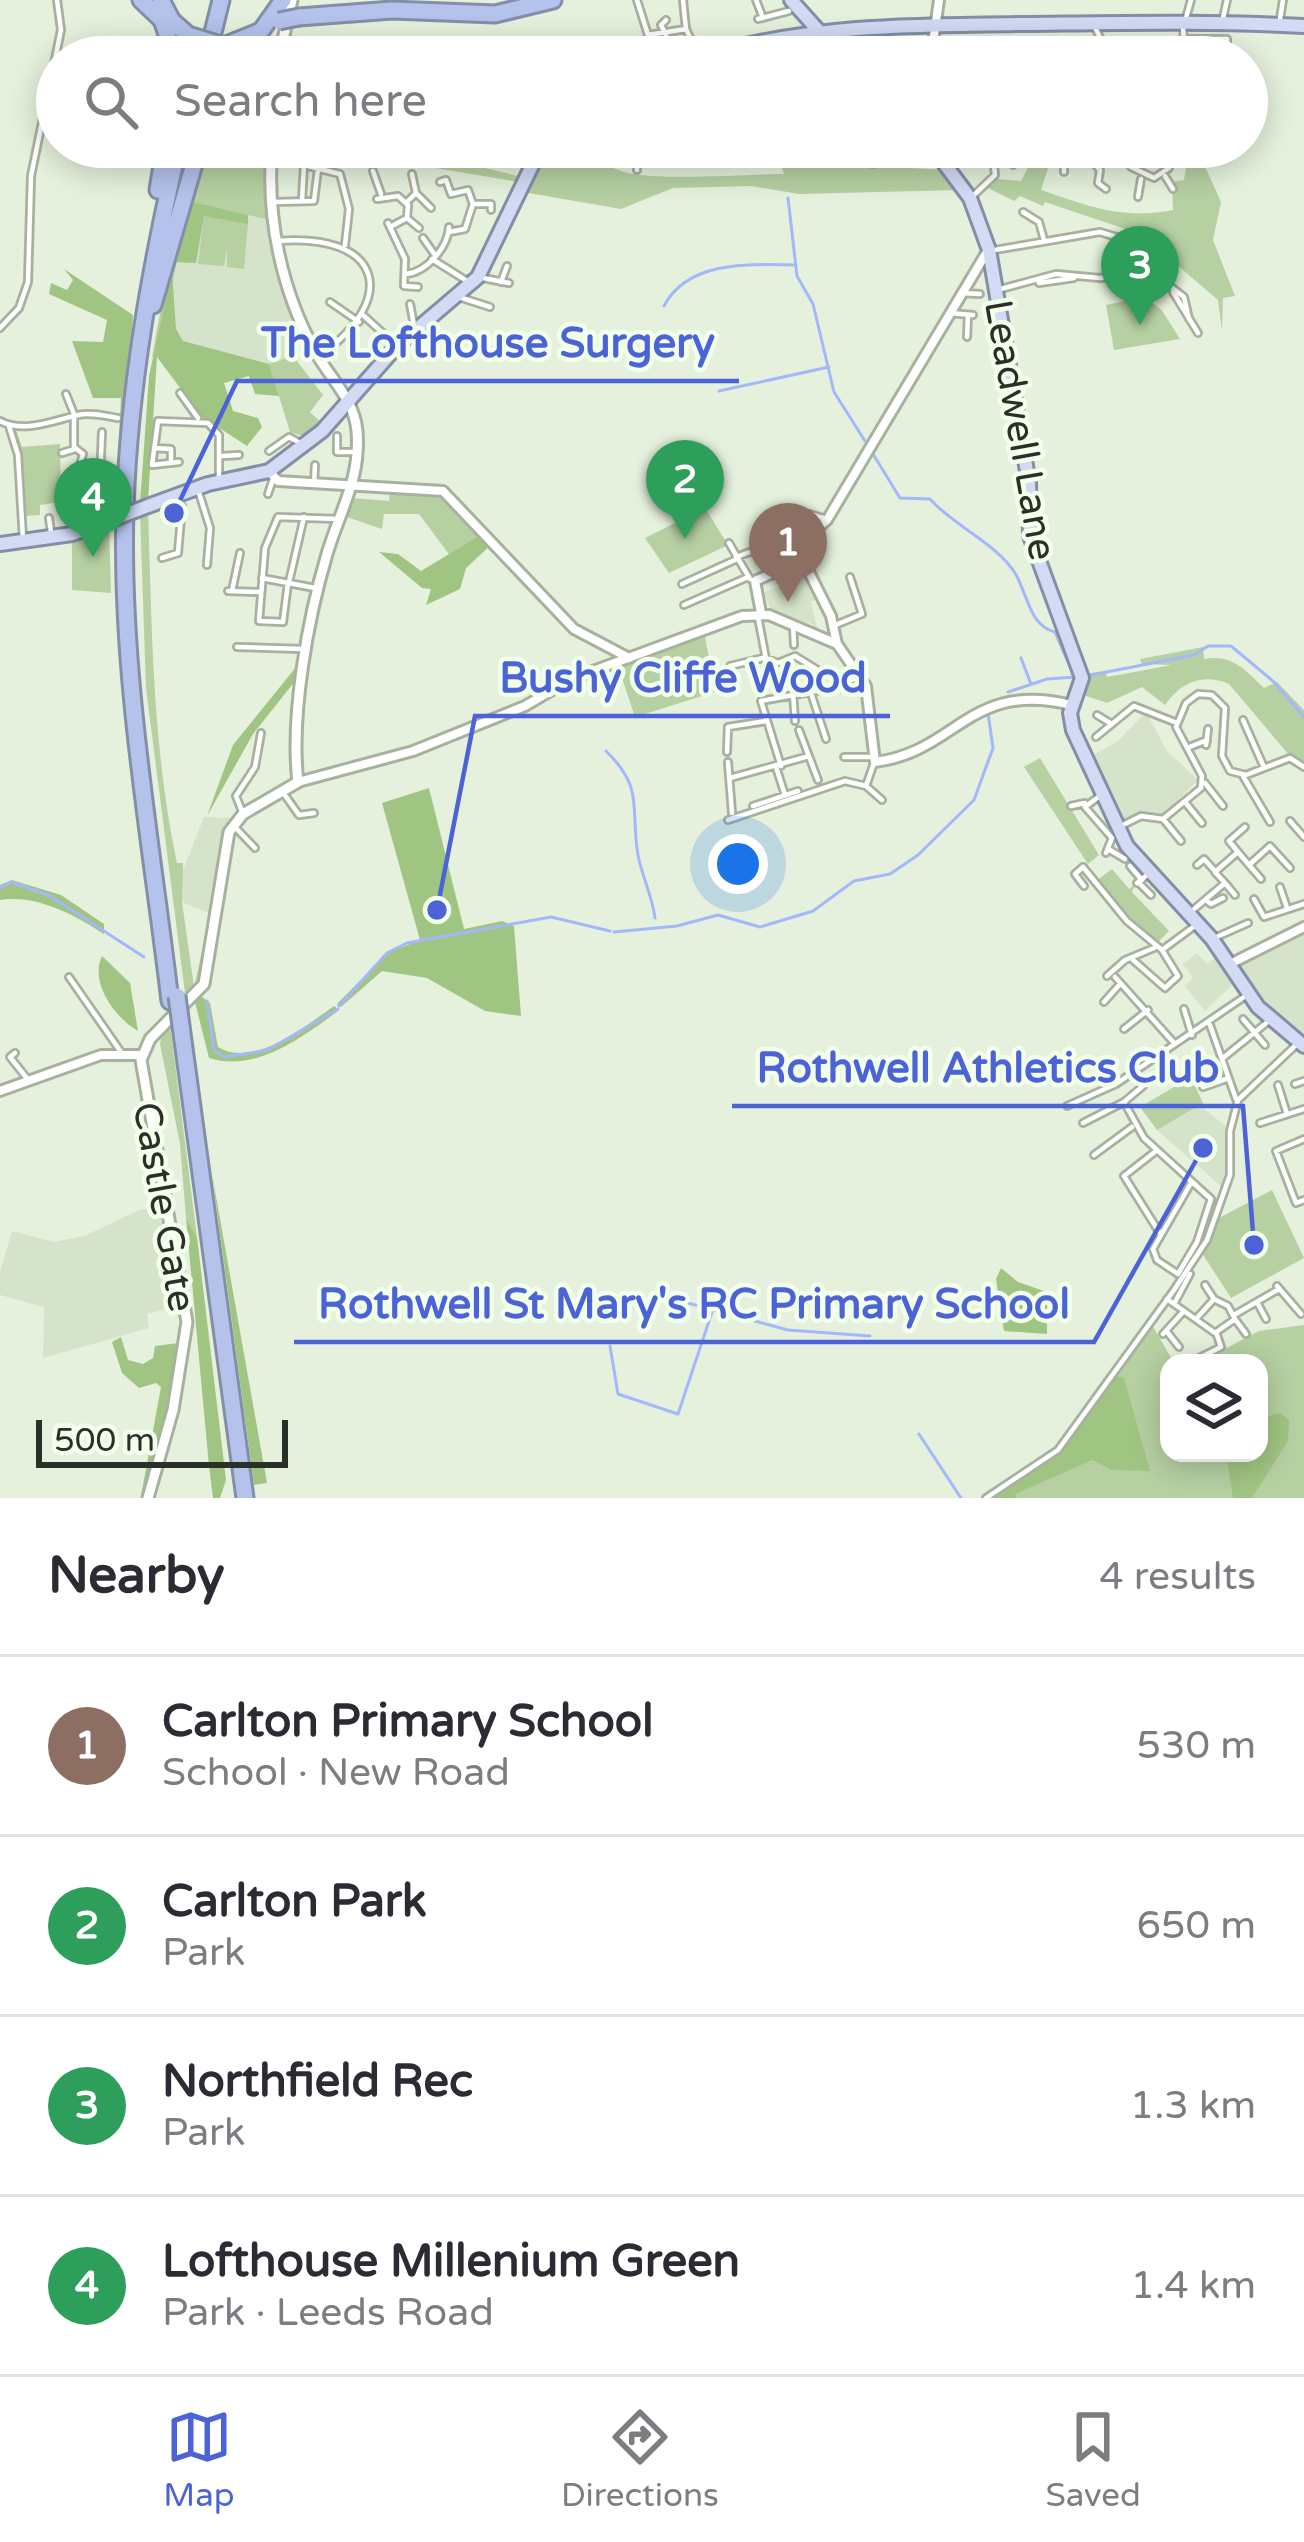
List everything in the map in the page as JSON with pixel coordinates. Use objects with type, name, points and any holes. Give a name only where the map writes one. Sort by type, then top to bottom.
[{"type":"highway","points":[[146,0],[192,36]]},
{"type":"highway","points":[[146,0],[168,36]]},
{"type":"highway","points":[[161,0],[174,36]]},
{"type":"highway","points":[[255,36],[284,16],[392,10],[495,14],[553,0]]},
{"type":"highway","points":[[208,36],[217,1]]},
{"type":"highway","points":[[255,36],[284,16]]},
{"type":"highway","points":[[162,168],[133,399],[126,564],[174,998],[241,1498]]},
{"type":"highway","points":[[150,271],[176,168]]},
{"type":"highway","points":[[174,998],[136,603],[134,508],[153,305],[177,168]]},
{"type":"highway","points":[[153,305],[193,168]]},
{"type":"main road","points":[[790,5],[826,35]]},
{"type":"main road","points":[[796,34],[805,17]]},
{"type":"main road","points":[[788,36],[938,25],[1184,21],[1304,26]]},
{"type":"main road","points":[[142,1055],[150,1039],[204,984],[214,900],[233,825],[243,814],[298,782],[296,740],[317,589],[335,546],[339,519],[356,484],[350,400],[318,357],[292,298],[270,203],[271,168]]},
{"type":"main road","points":[[0,544],[51,537],[114,519],[179,500],[219,481],[271,475],[304,448],[397,346],[475,281],[531,168]]},
{"type":"main road","name":"Leadwell Lane","points":[[948,168],[970,198],[989,250],[1028,476],[1032,546],[1081,677],[1065,704],[1101,795]]},
{"type":"main road","points":[[1101,795],[1142,879],[1194,918],[1270,1020],[1301,1045]]},
{"type":"main road","name":"Castle Gate","points":[[142,1055],[141,1078],[160,1204],[187,1322],[173,1411],[148,1498]]},
{"type":"street","points":[[57,0],[60,36]]},
{"type":"street","points":[[637,0],[643,31],[666,36],[686,29]]},
{"type":"street","points":[[756,0],[760,18],[790,5]]},
{"type":"street","points":[[936,36],[939,0]]},
{"type":"street","points":[[1183,36],[1191,0]]},
{"type":"street","points":[[1222,22],[1227,0]]},
{"type":"street","points":[[1279,25],[1283,0]]},
{"type":"street","points":[[689,4],[689,36]]},
{"type":"street","points":[[666,20],[662,25],[666,36]]},
{"type":"street","points":[[1094,23],[1100,36]]},
{"type":"street","points":[[0,328],[19,308],[28,282],[36,152]]},
{"type":"street","points":[[302,200],[304,168]]},
{"type":"street","points":[[314,168],[340,174],[346,191],[345,247]]},
{"type":"street","points":[[970,198],[993,179],[993,168]]},
{"type":"street","points":[[1097,168],[1106,189]]},
{"type":"street","points":[[1132,168],[1142,176],[1165,176]]},
{"type":"street","points":[[1166,168],[1173,189]]},
{"type":"street","points":[[270,203],[314,201],[318,169]]},
{"type":"street","points":[[383,172],[373,173],[379,198],[406,202]]},
{"type":"street","points":[[412,174],[416,193],[431,208]]},
{"type":"street","points":[[1138,197],[1142,176]]},
{"type":"street","points":[[406,274],[417,272],[433,257],[449,230],[466,229],[473,204],[468,190],[451,194],[446,181],[440,182]]},
{"type":"street","points":[[406,202],[416,193]]},
{"type":"street","points":[[406,202],[407,218],[419,228]]},
{"type":"street","points":[[473,204],[491,204],[491,210]]},
{"type":"street","points":[[1023,212],[1039,221],[1044,240]]},
{"type":"street","points":[[407,218],[389,225],[406,274],[404,286],[418,287]]},
{"type":"street","points":[[866,785],[873,759],[868,699],[861,676],[837,644],[802,560],[800,543],[827,520],[947,312],[989,250],[1100,232],[1130,241]]},
{"type":"street","points":[[423,238],[433,257],[475,281],[505,282],[507,266]]},
{"type":"street","points":[[277,242],[322,240],[345,247],[361,262],[367,277],[362,319],[318,357]]},
{"type":"street","points":[[997,290],[1056,274],[1074,278],[1149,272],[1186,301],[1198,333]]},
{"type":"street","points":[[960,291],[980,294]]},
{"type":"street","points":[[459,297],[490,307]]},
{"type":"street","points":[[330,302],[397,346]]},
{"type":"street","points":[[410,304],[410,318],[418,329]]},
{"type":"street","points":[[947,312],[970,315],[967,337]]},
{"type":"street","points":[[180,393],[200,421]]},
{"type":"street","points":[[66,394],[74,416],[75,449],[82,459]]},
{"type":"street","points":[[0,421],[9,426],[44,425],[74,416],[118,418]]},
{"type":"street","points":[[179,462],[152,465],[161,420],[200,421],[216,428],[222,456],[219,481]]},
{"type":"street","points":[[9,426],[18,455],[23,542]]},
{"type":"street","points":[[100,503],[102,432]]},
{"type":"street","points":[[337,436],[337,452],[357,452]]},
{"type":"street","points":[[268,451],[291,437],[304,448]]},
{"type":"street","points":[[154,448],[171,449],[171,463]]},
{"type":"street","points":[[62,453],[75,449]]},
{"type":"street","points":[[222,456],[239,455]]},
{"type":"street","points":[[82,459],[101,460]]},
{"type":"street","points":[[72,493],[82,459]]},
{"type":"street","points":[[314,484],[316,465]]},
{"type":"street","points":[[268,494],[271,475],[314,484],[443,491],[574,629],[629,658]]},
{"type":"street","points":[[162,557],[178,554],[179,500],[200,495],[210,528],[206,561]]},
{"type":"street","points":[[796,529],[806,525],[810,514],[827,520]]},
{"type":"street","points":[[304,517],[283,622],[258,619],[265,548],[278,518],[304,517],[339,519]]},
{"type":"street","points":[[50,518],[51,537]]},
{"type":"street","points":[[729,543],[751,580],[766,658]]},
{"type":"street","points":[[686,580],[758,549],[760,554]]},
{"type":"street","points":[[241,554],[230,591],[261,592]]},
{"type":"street","points":[[685,602],[802,560]]},
{"type":"street","points":[[833,626],[862,614],[849,577]]},
{"type":"street","points":[[262,578],[317,589]]},
{"type":"street","points":[[298,782],[413,751],[629,658],[759,613],[837,644]]},
{"type":"street","points":[[793,624],[795,651],[814,665]]},
{"type":"street","points":[[237,647],[308,652]]},
{"type":"street","points":[[730,666],[766,658],[778,663],[795,651]]},
{"type":"street","points":[[785,796],[761,701],[861,676]]},
{"type":"street","points":[[810,690],[826,739]]},
{"type":"street","points":[[793,693],[795,721]]},
{"type":"street","points":[[1177,723],[1193,696],[1208,694],[1221,701],[1227,717],[1222,760],[1243,775],[1268,821]]},
{"type":"street","points":[[848,767],[846,758],[873,759],[908,751],[1007,699],[1065,704]]},
{"type":"street","points":[[1096,737],[1139,706],[1177,723],[1203,782],[1222,806]]},
{"type":"street","points":[[1097,715],[1110,723]]},
{"type":"street","points":[[1243,720],[1263,765]]},
{"type":"street","points":[[727,752],[728,727],[766,721]]},
{"type":"street","points":[[1186,748],[1206,742],[1208,728]]},
{"type":"street","points":[[799,730],[818,780]]},
{"type":"street","points":[[243,814],[236,796],[256,767],[260,737]]},
{"type":"street","points":[[730,778],[809,756]]},
{"type":"street","points":[[1243,775],[1290,758],[1304,767]]},
{"type":"street","points":[[728,762],[730,816],[841,782],[866,785],[882,800]]},
{"type":"street","points":[[1163,819],[1203,782]]},
{"type":"street","points":[[281,791],[299,815],[314,812]]},
{"type":"street","points":[[753,806],[798,791]]},
{"type":"street","points":[[1071,806],[1101,795]]},
{"type":"street","points":[[1185,802],[1202,823]]},
{"type":"street","points":[[1085,803],[1110,835],[1108,851],[1125,859]]},
{"type":"street","points":[[1116,829],[1141,816],[1163,819],[1181,841]]},
{"type":"street","points":[[1290,821],[1304,837]]},
{"type":"street","points":[[233,825],[255,848]]},
{"type":"street","points":[[1245,827],[1229,841],[1261,878]]},
{"type":"street","points":[[1249,865],[1270,846],[1289,868]]},
{"type":"street","points":[[1215,872],[1238,852]]},
{"type":"street","points":[[1197,865],[1204,859],[1235,895]]},
{"type":"street","points":[[1130,866],[1151,895]]},
{"type":"street","points":[[1084,886],[1075,874],[1083,868],[1154,948],[1162,950],[1177,980],[1163,988],[1136,960]]},
{"type":"street","points":[[1162,950],[1225,884]]},
{"type":"street","points":[[1280,886],[1287,908]]},
{"type":"street","points":[[1206,900],[1211,904],[1224,897]]},
{"type":"street","points":[[1255,899],[1264,917],[1304,904]]},
{"type":"street","points":[[1213,939],[1248,923]]},
{"type":"street","points":[[1232,963],[1304,927]]},
{"type":"street","points":[[1167,935],[1173,942]]},
{"type":"street","points":[[1154,948],[1120,963],[1111,976],[1148,1010],[1175,1045]]},
{"type":"street","points":[[69,977],[121,1052]]},
{"type":"street","points":[[1105,1002],[1120,984]]},
{"type":"street","points":[[1067,1106],[1210,1025],[1246,987]]},
{"type":"street","points":[[1184,1008],[1192,1035]]},
{"type":"street","points":[[1124,1029],[1148,1010]]},
{"type":"street","points":[[1243,1019],[1264,1045]]},
{"type":"street","points":[[1222,1059],[1270,1020]]},
{"type":"street","points":[[1210,1025],[1238,1100]]},
{"type":"street","points":[[1184,1275],[1207,1240],[1230,1175],[1230,1131],[1238,1100],[1301,1045]]},
{"type":"street","points":[[0,1091],[121,1052],[142,1055]]},
{"type":"street","points":[[15,1053],[10,1057],[29,1081]]},
{"type":"street","points":[[1161,1054],[1178,1081]]},
{"type":"street","points":[[1083,1123],[1124,1102],[1143,1085],[1136,1071]]},
{"type":"street","points":[[1204,1087],[1228,1078]]},
{"type":"street","points":[[1295,1084],[1304,1081]]},
{"type":"street","points":[[1278,1085],[1287,1114]]},
{"type":"street","points":[[986,1498],[1058,1450],[1171,1301],[1201,1234],[1211,1197],[1134,1126],[1124,1102]]},
{"type":"street","points":[[1263,1124],[1304,1109]]},
{"type":"street","points":[[1094,1155],[1134,1126]]},
{"type":"street","points":[[1304,1139],[1276,1152],[1290,1196],[1296,1204],[1304,1200]]},
{"type":"street","points":[[1156,1150],[1124,1176],[1161,1235]]},
{"type":"street","points":[[1184,1275],[1154,1255],[1193,1181]]},
{"type":"street","points":[[1205,1285],[1246,1334]]},
{"type":"street","points":[[1216,1332],[1278,1287],[1300,1310]]},
{"type":"street","points":[[1196,1319],[1214,1299]]},
{"type":"street","points":[[1171,1301],[1216,1332],[1223,1344],[1205,1354]]},
{"type":"street","points":[[1257,1302],[1266,1319]]},
{"type":"street","points":[[1179,1347],[1165,1333],[1184,1311]]},
{"type":"shaded area","points":[[201,168],[232,168],[267,198],[266,219],[303,339],[290,342],[293,356],[269,364],[157,355],[177,246]]},
{"type":"shaded area","points":[[807,575],[818,599],[811,602],[818,632],[812,624],[772,612],[763,593]]},
{"type":"shaded area","points":[[1146,712],[1167,751],[1198,780],[1163,816],[1140,814],[1121,823],[1088,758],[1118,741]]},
{"type":"shaded area","points":[[204,817],[234,818],[221,847],[209,913],[182,902],[180,878]]},
{"type":"shaded area","points":[[1304,930],[1304,1043],[1273,1018],[1238,966]]},
{"type":"shaded area","points":[[1197,953],[1207,964],[1221,953],[1238,979],[1205,1011],[1185,986],[1193,978],[1183,964]]},
{"type":"shaded area","points":[[1199,1105],[1227,1127],[1229,1165],[1222,1187],[1157,1130]]},
{"type":"shaded area","points":[[142,1209],[161,1212],[169,1308],[147,1314],[149,1328],[43,1358],[44,1307],[0,1295],[0,1272],[12,1231],[54,1242],[84,1236]]},
{"type":"green space","points":[[201,168],[269,168],[266,219],[190,201],[157,355],[152,357],[171,253]]},
{"type":"green space","points":[[435,168],[484,168],[522,177],[519,182]]},
{"type":"green space","points":[[535,168],[613,168],[676,177],[784,174],[782,168],[910,168],[947,170],[960,190],[799,194],[751,186],[673,188],[621,209],[523,192]]},
{"type":"green space","points":[[1028,168],[1048,168],[1041,190],[1090,206],[1155,213],[1173,210],[1172,182],[1184,180],[1186,168],[1206,168],[1221,202],[1213,240],[1235,296],[1223,298],[1222,330],[1218,300],[1149,241],[1134,245],[1134,232],[1045,202],[1043,206],[1020,196],[1014,201],[988,188],[997,179],[1021,181]]},
{"type":"green space","points":[[190,201],[248,215],[248,224],[204,216],[196,263],[174,262]]},
{"type":"green space","points":[[204,215],[248,224],[244,269],[227,267],[227,248],[224,266],[198,264]]},
{"type":"green space","points":[[64,269],[133,315],[120,513],[115,515],[121,398],[93,398],[72,341],[103,342],[107,320],[49,294],[51,283],[67,290],[73,280]]},
{"type":"green space","points":[[172,271],[176,329],[183,341],[269,364],[279,396],[255,394],[249,376],[224,383],[233,411],[258,418],[262,427],[247,446],[201,416],[157,357],[148,501],[140,504],[149,376]]},
{"type":"green space","points":[[1143,297],[1161,309],[1180,339],[1114,350],[1106,305]]},
{"type":"green space","points":[[293,356],[323,395],[310,412],[324,425],[306,437],[290,432],[269,364]]},
{"type":"green space","points":[[15,427],[22,447],[60,444],[61,502],[40,505],[40,515],[25,516]]},
{"type":"green space","points":[[390,488],[435,490],[479,536],[451,557],[419,514],[384,514],[382,529],[344,516],[352,498],[389,501]]},
{"type":"green space","points":[[705,508],[728,545],[669,573],[645,538]]},
{"type":"green space","points":[[148,509],[158,731],[177,863],[183,863],[182,902],[194,987],[210,917],[204,976],[186,1001],[146,688],[140,513]]},
{"type":"green space","points":[[109,525],[111,593],[72,590],[72,539]]},
{"type":"green space","points":[[479,536],[491,545],[466,568],[460,589],[426,605],[431,589],[422,588],[379,552],[398,554],[421,571]]},
{"type":"green space","points":[[704,631],[715,692],[635,717],[618,666]]},
{"type":"green space","points":[[1203,647],[1204,659],[1230,661],[1264,688],[1277,682],[1304,710],[1304,765],[1290,756],[1229,684],[1210,679],[1193,682],[1165,705],[1142,687],[1107,703],[1080,694],[1083,674],[1105,671],[1107,677],[1172,665],[1142,664],[1140,659]]},
{"type":"green space","points":[[305,656],[303,671],[253,734],[207,816],[233,745]]},
{"type":"green space","points":[[1040,758],[1099,855],[1088,864],[1024,767]]},
{"type":"green space","points":[[429,788],[464,929],[502,921],[514,926],[521,1016],[485,1011],[427,978],[382,971],[341,1007],[337,1004],[387,953],[420,940],[382,803]]},
{"type":"green space","points":[[1112,869],[1129,889],[1135,884],[1132,892],[1169,931],[1155,945],[1096,881]]},
{"type":"green space","points":[[12,880],[61,895],[104,924],[104,934],[41,903],[0,900],[0,885]]},
{"type":"green space","points":[[102,956],[130,983],[138,1031],[106,998],[99,977]]},
{"type":"green space","points":[[201,996],[210,1003],[218,1047],[232,1052],[263,1049],[334,1006],[339,1010],[278,1050],[227,1061],[209,1058],[195,1002]]},
{"type":"green space","points":[[170,1024],[197,1237],[186,1218],[180,1144],[160,1044],[162,1030]]},
{"type":"green space","points":[[1191,1077],[1203,1103],[1157,1130],[1140,1107]]},
{"type":"green space","points":[[212,1174],[267,1483],[254,1485]]},
{"type":"green space","points":[[1272,1190],[1304,1258],[1231,1298],[1202,1253],[1217,1219]]},
{"type":"green space","points":[[186,1218],[197,1237],[226,1480],[220,1498],[213,1498],[209,1466]]},
{"type":"green space","points":[[1001,1268],[1018,1282],[1047,1292],[1047,1334],[1004,1331],[996,1279]]},
{"type":"green space","points":[[1151,1323],[1169,1354],[1160,1354],[1160,1462],[1268,1462],[1268,1354],[1215,1354],[1259,1331],[1304,1325],[1304,1498],[991,1498],[1061,1451]]},
{"type":"green space","points":[[121,1337],[128,1360],[143,1364],[153,1358],[155,1346],[178,1343],[170,1409],[146,1498],[141,1496],[161,1387],[156,1383],[139,1388],[122,1373],[112,1342]]},
{"type":"green space","points":[[1114,1376],[1124,1378],[1150,1471],[1112,1470],[1092,1460],[1015,1494],[1017,1498],[991,1498],[1061,1451]]},
{"type":"green space","points":[[1280,1413],[1289,1420],[1288,1441],[1252,1498],[1233,1498],[1227,1462],[1268,1462],[1268,1416]]},
{"type":"waterway","points":[[788,198],[797,276],[813,304],[834,392],[865,441]]},
{"type":"waterway","points":[[664,306],[688,280],[704,273],[740,265],[794,265]]},
{"type":"waterway","points":[[719,391],[829,367]]},
{"type":"waterway","points":[[873,454],[900,498],[930,499],[1007,562],[1034,616],[1055,632],[1074,676]]},
{"type":"waterway","points":[[1086,676],[1194,655],[1208,646],[1231,646],[1274,682],[1304,717]]},
{"type":"waterway","points":[[1021,658],[1031,684]]},
{"type":"waterway","points":[[1008,692],[1047,679],[1076,677]]},
{"type":"waterway","points":[[614,932],[677,926],[718,915],[760,927],[813,911],[854,881],[890,874],[918,855],[974,800],[993,748],[988,713]]},
{"type":"waterway","points":[[606,751],[631,788],[638,855],[655,918]]},
{"type":"waterway","points":[[0,888],[11,882],[50,896],[144,957]]},
{"type":"waterway","points":[[339,1006],[387,953],[407,943],[551,917],[610,931]]},
{"type":"waterway","points":[[207,1001],[214,1050],[224,1057],[268,1050],[338,1009]]},
{"type":"waterway","points":[[684,1302],[788,1330],[870,1336]]},
{"type":"waterway","points":[[610,1346],[618,1394],[678,1414],[712,1312]]},
{"type":"waterway","points":[[919,1434],[961,1498]]},
{"type":"place","name":"Northfield Rec","points":[[1140,325]]},
{"type":"place","name":"The Lofthouse Surgery","points":[[174,513]]},
{"type":"place","name":"Carlton Park","points":[[685,539]]},
{"type":"place","name":"Lofthouse Millenium Green","points":[[93,557]]},
{"type":"place","name":"Carlton Primary School","points":[[788,602]]},
{"type":"place","name":"Bushy Cliffe Wood","points":[[437,910]]},
{"type":"place","name":"Rothwell St Mary's RC Primary School","points":[[1203,1148]]},
{"type":"place","name":"Rothwell Athletics Club","points":[[1254,1245]]}]
